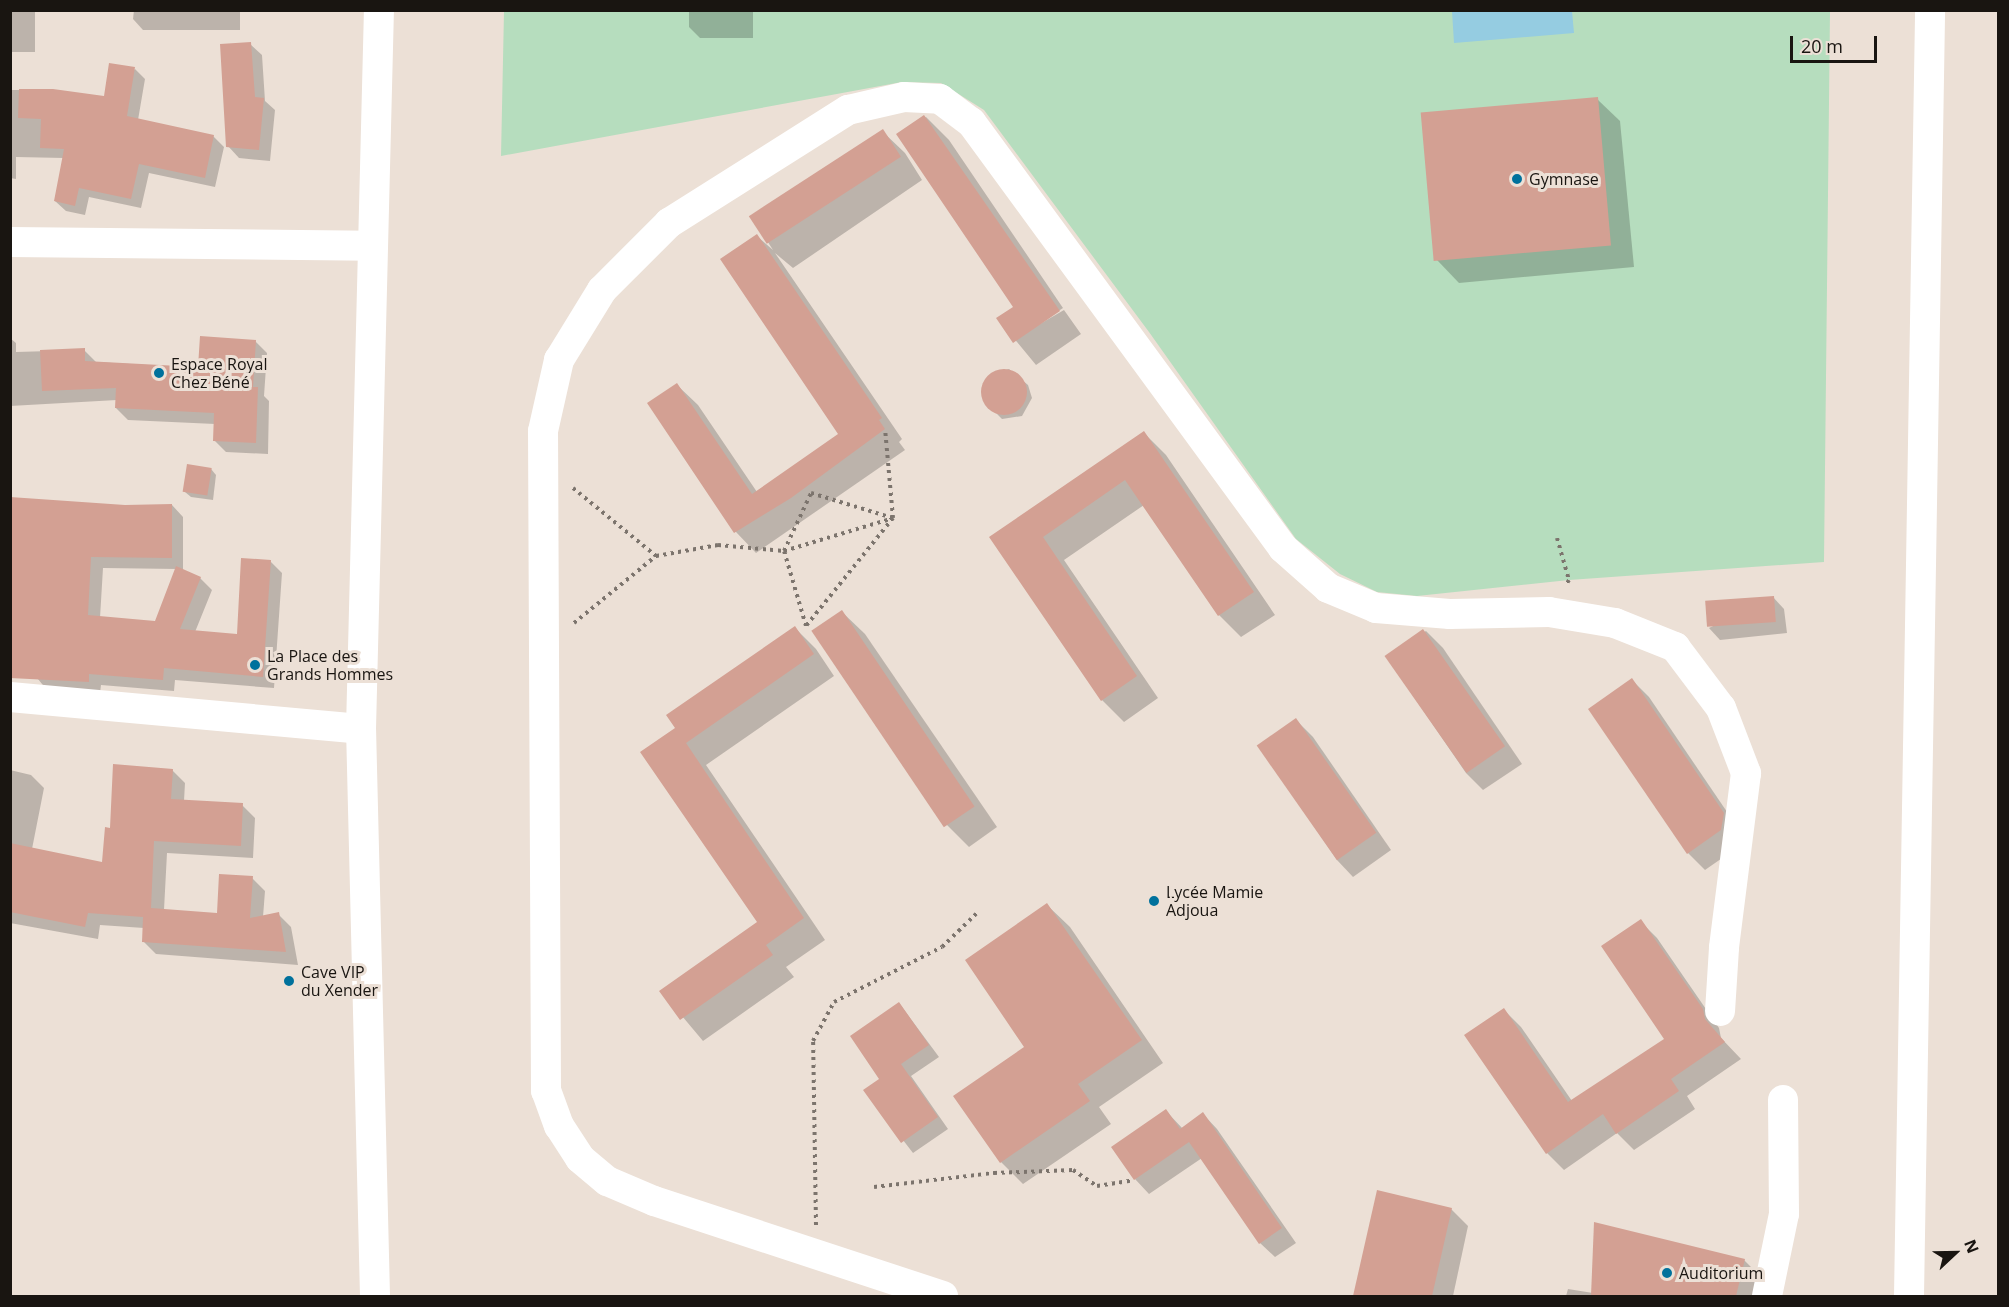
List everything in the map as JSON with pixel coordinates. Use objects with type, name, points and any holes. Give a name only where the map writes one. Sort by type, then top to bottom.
[{"type":"street","points":[[375,1296],[362,729],[370,246],[379,10]]},
{"type":"street","points":[[1910,1296],[1930,10]]},
{"type":"street","points":[[943,1296],[654,1201],[607,1181],[580,1158],[559,1126],[546,1091],[545,465],[543,431],[559,360],[602,290],[669,223],[848,110],[904,97],[940,99],[971,122],[1284,548],[1328,588],[1376,608],[1450,614],[1549,612],[1615,624],[1675,647],[1721,708],[1746,772],[1725,936],[1720,1011]]},
{"type":"street","points":[[10,242],[370,246]]},
{"type":"street","points":[[10,697],[362,729]]},
{"type":"street","points":[[1767,1296],[1784,1214],[1783,1100]]},
{"type":"path","points":[[885,429],[893,518],[806,626],[784,551],[811,493],[893,518]]},
{"type":"path","points":[[545,465],[656,556]]},
{"type":"path","points":[[544,648],[656,556],[718,544],[784,551],[893,518]]},
{"type":"path","points":[[1549,612],[1569,580],[1557,538]]},
{"type":"path","points":[[816,1253],[813,1041],[834,1002],[942,947],[978,912]]},
{"type":"path","points":[[874,1186],[994,1173],[1073,1170],[1097,1186],[1134,1180]]},
{"type":"green space","points":[[504,11],[1830,11],[1824,562],[1569,580],[1417,596],[1377,592],[1340,574],[1296,539],[1149,332],[984,110],[941,83],[902,82],[501,156]]},
{"type":"water","points":[[1452,11],[1572,11],[1574,33],[1454,43]]},
{"type":"building","points":[[251,42],[255,97],[264,98],[259,150],[226,147],[220,44]]},
{"type":"building","points":[[109,63],[135,67],[127,116],[214,135],[205,178],[139,164],[131,199],[79,188],[75,206],[54,201],[64,149],[40,148],[41,119],[18,118],[19,89],[53,89],[104,96]]},
{"type":"building","name":"Gymnase","points":[[1598,97],[1611,245],[1434,261],[1421,113]]},
{"type":"building","points":[[924,115],[1060,311],[1013,343],[996,318],[1013,307],[896,134]]},
{"type":"building","points":[[883,129],[901,157],[767,244],[749,216]]},
{"type":"building","points":[[757,234],[882,418],[879,420],[885,429],[791,498],[734,533],[647,403],[677,383],[752,494],[838,434],[720,259]]},
{"type":"building","points":[[200,336],[256,340],[253,387],[258,387],[256,443],[213,441],[214,413],[115,408],[116,388],[42,391],[40,350],[85,348],[85,361],[198,367]]},
{"type":"building","points":[[1004,369],[1020,376],[1027,392],[1020,408],[1004,415],[988,408],[981,392],[988,376]]},
{"type":"building","points":[[1144,431],[1254,592],[1218,616],[1125,480],[1043,537],[1137,676],[1101,701],[989,537]]},
{"type":"building","points":[[187,464],[212,468],[207,496],[183,492]]},
{"type":"building","points":[[10,497],[125,505],[172,504],[172,558],[91,557],[88,615],[155,621],[176,566],[201,577],[180,629],[237,634],[241,558],[271,560],[263,677],[164,668],[163,680],[89,674],[89,682],[10,678]]},
{"type":"building","points":[[1774,596],[1776,622],[1707,627],[1705,601]]},
{"type":"building","points":[[842,610],[975,806],[944,827],[811,631]]},
{"type":"building","points":[[795,626],[814,654],[686,743],[804,918],[766,945],[773,955],[680,1020],[659,991],[757,922],[640,752],[675,728],[666,715]]},
{"type":"building","points":[[1423,629],[1505,746],[1467,773],[1384,656]]},
{"type":"building","points":[[1632,678],[1724,813],[1721,830],[1687,854],[1588,709]]},
{"type":"building","points":[[1296,718],[1376,833],[1337,860],[1257,746]]},
{"type":"building","points":[[113,764],[173,769],[171,799],[243,803],[241,846],[154,841],[151,908],[217,913],[219,874],[253,876],[250,918],[279,912],[286,952],[142,942],[143,917],[88,913],[85,927],[10,912],[10,843],[102,862],[105,827],[110,828]]},
{"type":"building","points":[[1047,903],[1142,1040],[1078,1084],[1090,1101],[1000,1163],[953,1096],[1024,1047],[965,960]]},
{"type":"building","points":[[1641,919],[1703,1009],[1705,1019],[1725,1042],[1671,1079],[1679,1091],[1616,1134],[1603,1114],[1546,1154],[1464,1035],[1504,1008],[1568,1102],[1664,1039],[1601,946]]},
{"type":"building","points":[[899,1002],[929,1045],[901,1064],[938,1117],[901,1143],[863,1090],[879,1079],[850,1036]]},
{"type":"building","points":[[1166,1109],[1180,1129],[1203,1112],[1282,1228],[1259,1244],[1189,1142],[1134,1180],[1111,1147]]},
{"type":"building","points":[[1377,1190],[1452,1208],[1432,1296],[1353,1296]]},
{"type":"building","name":"Auditorium","points":[[1594,1222],[1745,1259],[1736,1296],[1591,1296]]},
{"type":"place","name":"Gymnase","points":[[1517,179]]},
{"type":"place","name":"Espace Royal Chez Béné","points":[[159,373]]},
{"type":"place","name":"La Place des Grands Hommes","points":[[255,665]]},
{"type":"place","name":"Lycée Mamie Adjoua","points":[[1154,901]]},
{"type":"place","name":"Cave VIP du Xender","points":[[289,981]]},
{"type":"place","name":"Auditorium","points":[[1667,1273]]}]
